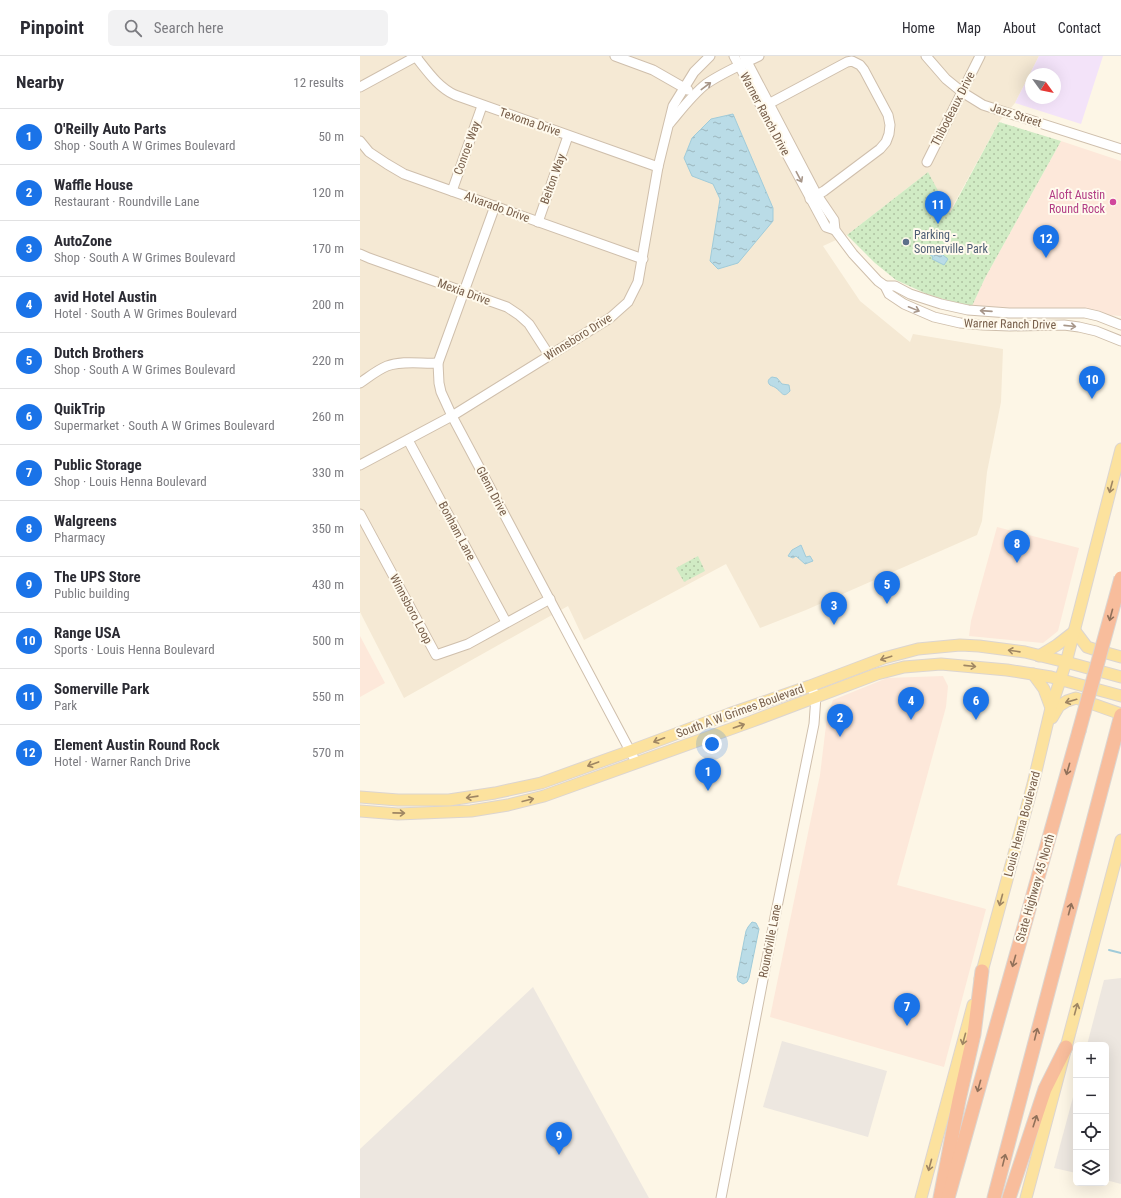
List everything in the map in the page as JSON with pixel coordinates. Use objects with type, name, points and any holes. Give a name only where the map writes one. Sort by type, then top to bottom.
[{"type":"highway","name":"State Highway 45 North","points":[[948,1198],[1121,578]]},
{"type":"highway","points":[[994,1198],[1121,715]]},
{"type":"highway","points":[[940,1198],[959,1100],[974,1034],[982,971]]},
{"type":"highway","points":[[1009,1198],[1045,1089],[1066,1046]]},
{"type":"main road","name":"Louis Henna Boulevard","points":[[921,1198],[1033,784],[1051,708],[1066,662],[1121,449]]},
{"type":"main road","points":[[1039,656],[1057,645],[1074,631],[1087,647],[1121,657]]},
{"type":"main road","name":"South A W Grimes Boulevard","points":[[360,797],[398,800],[449,800],[495,793],[541,782],[884,658],[918,649],[960,645],[996,648],[1066,662],[1121,677]]},
{"type":"main road","points":[[940,664],[957,652],[986,653],[996,648]]},
{"type":"main road","name":"South A W Grimes Boulevard","points":[[360,811],[398,814],[471,811],[508,806],[544,796],[750,722],[816,696],[883,672],[904,667],[940,664],[1007,670],[1060,679],[1121,696]]},
{"type":"main road","points":[[1033,674],[1044,689],[1051,708]]},
{"type":"main road","points":[[1047,727],[1059,706],[1076,698],[1121,715]]},
{"type":"main road","points":[[449,800],[451,812]]},
{"type":"main road","points":[[1026,1198],[1121,840]]},
{"type":"street","points":[[360,87],[417,56]]},
{"type":"street","name":"Texoma Drive","points":[[417,56],[433,79],[445,91],[482,106],[658,168]]},
{"type":"street","points":[[615,56],[653,70],[684,87],[694,95]]},
{"type":"street","name":"Winnsboro Drive","points":[[452,416],[610,318],[628,302],[638,282],[658,168],[673,106],[694,72],[710,56]]},
{"type":"street","name":"Warner Ranch Drive","points":[[734,56],[743,61],[765,106],[814,197],[826,227],[835,230],[853,254],[874,277],[885,286],[889,294],[904,304],[934,317],[960,323],[1010,326],[1064,325],[1096,331],[1121,341]]},
{"type":"street","name":"Winnsboro Drive","points":[[669,124],[694,95],[712,81],[743,61],[759,56]]},
{"type":"street","name":"Jazz Street","points":[[926,56],[946,79],[962,92],[983,105],[1121,149]]},
{"type":"street","name":"Thibodeaux Drive","points":[[927,162],[980,56]]},
{"type":"street","points":[[765,106],[847,62],[852,61],[857,63],[864,70],[888,115],[890,125],[886,142],[880,150],[814,197]]},
{"type":"street","name":"Conroe Way","points":[[452,190],[482,106]]},
{"type":"street","name":"Belton Way","points":[[538,222],[568,136]]},
{"type":"street","name":"Alvarado Drive","points":[[360,141],[369,152],[404,174],[642,259]]},
{"type":"street","name":"Glenn Drive","points":[[495,206],[438,363],[441,392],[452,416],[636,762]]},
{"type":"street","name":"Mexia Drive","points":[[360,254],[507,307],[529,324],[549,355]]},
{"type":"street","name":"Warner Ranch Drive","points":[[885,286],[894,286],[910,294],[941,304],[968,310],[1009,313],[1085,313],[1098,316],[1121,325]]},
{"type":"street","points":[[1009,313],[1010,326]]},
{"type":"street","points":[[360,383],[388,366],[406,363],[438,363]]},
{"type":"street","points":[[360,465],[452,416]]},
{"type":"street","name":"Bonham Lane","points":[[408,440],[506,622]]},
{"type":"street","name":"Winnsboro Loop","points":[[360,514],[436,655],[468,644],[550,599]]},
{"type":"street","points":[[810,686],[816,696]]},
{"type":"street","name":"Roundville Lane","points":[[721,1198],[814,724],[816,696]]},
{"type":"shaded area","points":[[360,56],[1039,56],[1033,68],[1025,68],[1025,83],[1015,103],[999,122],[949,213],[928,172],[847,235],[823,246],[860,301],[910,342],[913,334],[1003,349],[1001,402],[987,472],[982,521],[977,535],[806,610],[760,628],[726,564],[584,640],[568,606],[404,698],[360,612]]},
{"type":"shaded area","points":[[1039,56],[1103,56],[1081,124],[1015,103],[1025,83],[1025,104],[1061,104],[1061,68],[1033,68]]},
{"type":"shaded area","points":[[1061,141],[1121,161],[1121,316],[972,306],[985,278]]},
{"type":"shaded area","points":[[997,527],[1079,548],[1058,631],[1043,643],[969,636],[971,621]]},
{"type":"shaded area","points":[[360,636],[385,683],[360,697]]},
{"type":"shaded area","points":[[943,676],[948,686],[946,707],[897,885],[986,909],[944,1067],[770,1017],[820,775],[827,717],[833,700],[887,678]]},
{"type":"shaded area","points":[[1121,978],[1121,1184],[1109,1181],[1109,1042],[1088,1042],[1104,980]]},
{"type":"shaded area","points":[[533,987],[649,1198],[360,1198],[360,1149]]},
{"type":"shaded area","points":[[782,1041],[887,1071],[868,1137],[763,1107]]},
{"type":"shaded area","points":[[1073,1097],[1073,1172],[1054,1168]]},
{"type":"green space","points":[[999,122],[1061,141],[985,278],[972,306],[927,294],[896,280],[875,263],[847,235],[928,172],[950,213]]},
{"type":"green space","points":[[698,556],[705,571],[684,582],[676,568]]},
{"type":"water","points":[[733,114],[773,208],[773,221],[738,263],[718,269],[710,261],[720,199],[713,184],[692,176],[684,158],[692,138],[711,119]]},
{"type":"water","points":[[930,245],[936,247],[941,251],[939,252],[948,259],[944,265],[932,259],[933,257],[925,251]]},
{"type":"water","points":[[772,377],[777,378],[782,384],[789,385],[790,391],[784,395],[770,385],[768,381]]},
{"type":"water","points":[[801,545],[806,557],[810,556],[813,561],[805,564],[796,556],[793,558],[788,556],[792,550]]},
{"type":"water","points":[[752,922],[756,923],[759,929],[749,978],[747,982],[743,984],[738,981],[737,977],[746,931]]},
{"type":"waterway","points":[[1109,950],[1121,953]]},
{"type":"place","name":"Aloft Austin Round Rock","points":[[1113,202]]},
{"type":"place","name":"Somerville Park","points":[[938,224]]},
{"type":"place","name":"Parking - Somerville Park","points":[[906,242]]},
{"type":"place","name":"Element Austin Round Rock","points":[[1046,258]]},
{"type":"place","name":"Range USA","points":[[1092,399]]},
{"type":"place","name":"Walgreens","points":[[1017,563]]},
{"type":"place","name":"Dutch Brothers","points":[[887,604]]},
{"type":"place","name":"AutoZone","points":[[834,625]]},
{"type":"place","name":"avid Hotel Austin","points":[[911,720]]},
{"type":"place","name":"QuikTrip","points":[[976,720]]},
{"type":"place","name":"Waffle House","points":[[840,737]]},
{"type":"place","name":"O'Reilly Auto Parts","points":[[708,791]]},
{"type":"place","name":"Public Storage","points":[[907,1026]]},
{"type":"place","name":"The UPS Store","points":[[559,1155]]}]
